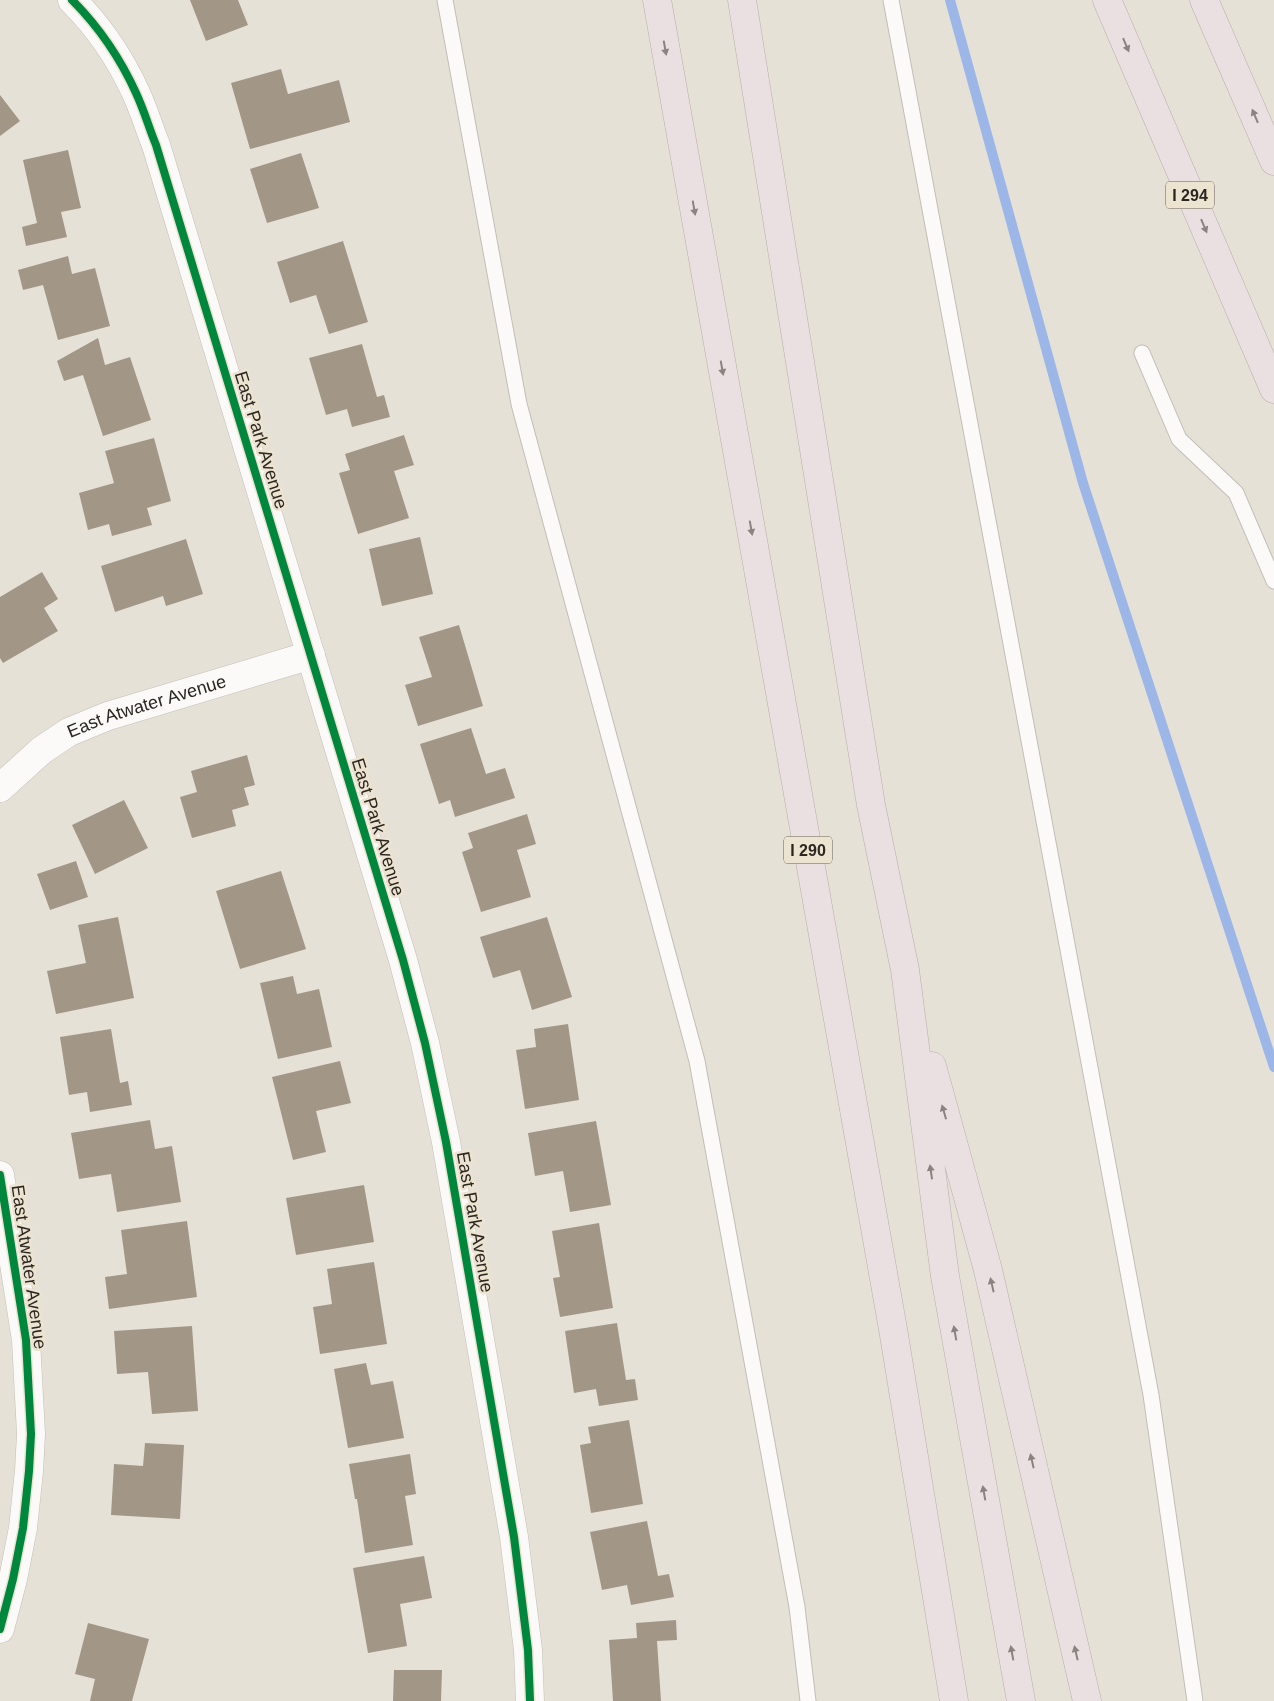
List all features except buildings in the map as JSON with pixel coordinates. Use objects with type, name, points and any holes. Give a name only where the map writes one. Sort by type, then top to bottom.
[{"type":"highway","name":"I 290","points":[[657,0],[893,1329],[954,1701]]},
{"type":"highway","points":[[742,0],[872,805],[905,970],[945,1276],[1021,1701]]},
{"type":"highway","name":"I 294","points":[[1107,0],[1274,390]]},
{"type":"highway","points":[[1204,0],[1274,161]]},
{"type":"highway","points":[[905,970],[988,1270],[1087,1701]]},
{"type":"street","name":"East Park Avenue","points":[[72,0],[100,32],[116,56],[136,93],[156,145],[403,960],[426,1043],[446,1142],[514,1537],[528,1650],[530,1701]]},
{"type":"street","name":"East Atwater Avenue","points":[[0,788],[42,750],[69,732],[108,716],[311,655]]},
{"type":"street","name":"East Atwater Avenue","points":[[0,1175],[26,1340],[31,1434],[23,1528],[13,1579],[0,1629]]},
{"type":"lane","points":[[445,0],[519,404],[697,1060],[797,1607],[808,1701]]},
{"type":"lane","points":[[891,0],[1151,1395],[1195,1701]]},
{"type":"lane","points":[[1142,353],[1179,439],[1236,493],[1274,582]]},
{"type":"waterway","points":[[950,0],[1083,483],[1274,1067]]},
{"type":"cycle path","points":[[72,0],[100,32],[123,68],[139,99],[156,145],[403,960],[425,1043],[446,1142],[514,1537],[528,1650],[530,1701]]},
{"type":"cycle path","points":[[0,1175],[26,1340],[31,1434],[23,1528],[13,1579],[0,1629]]}]
